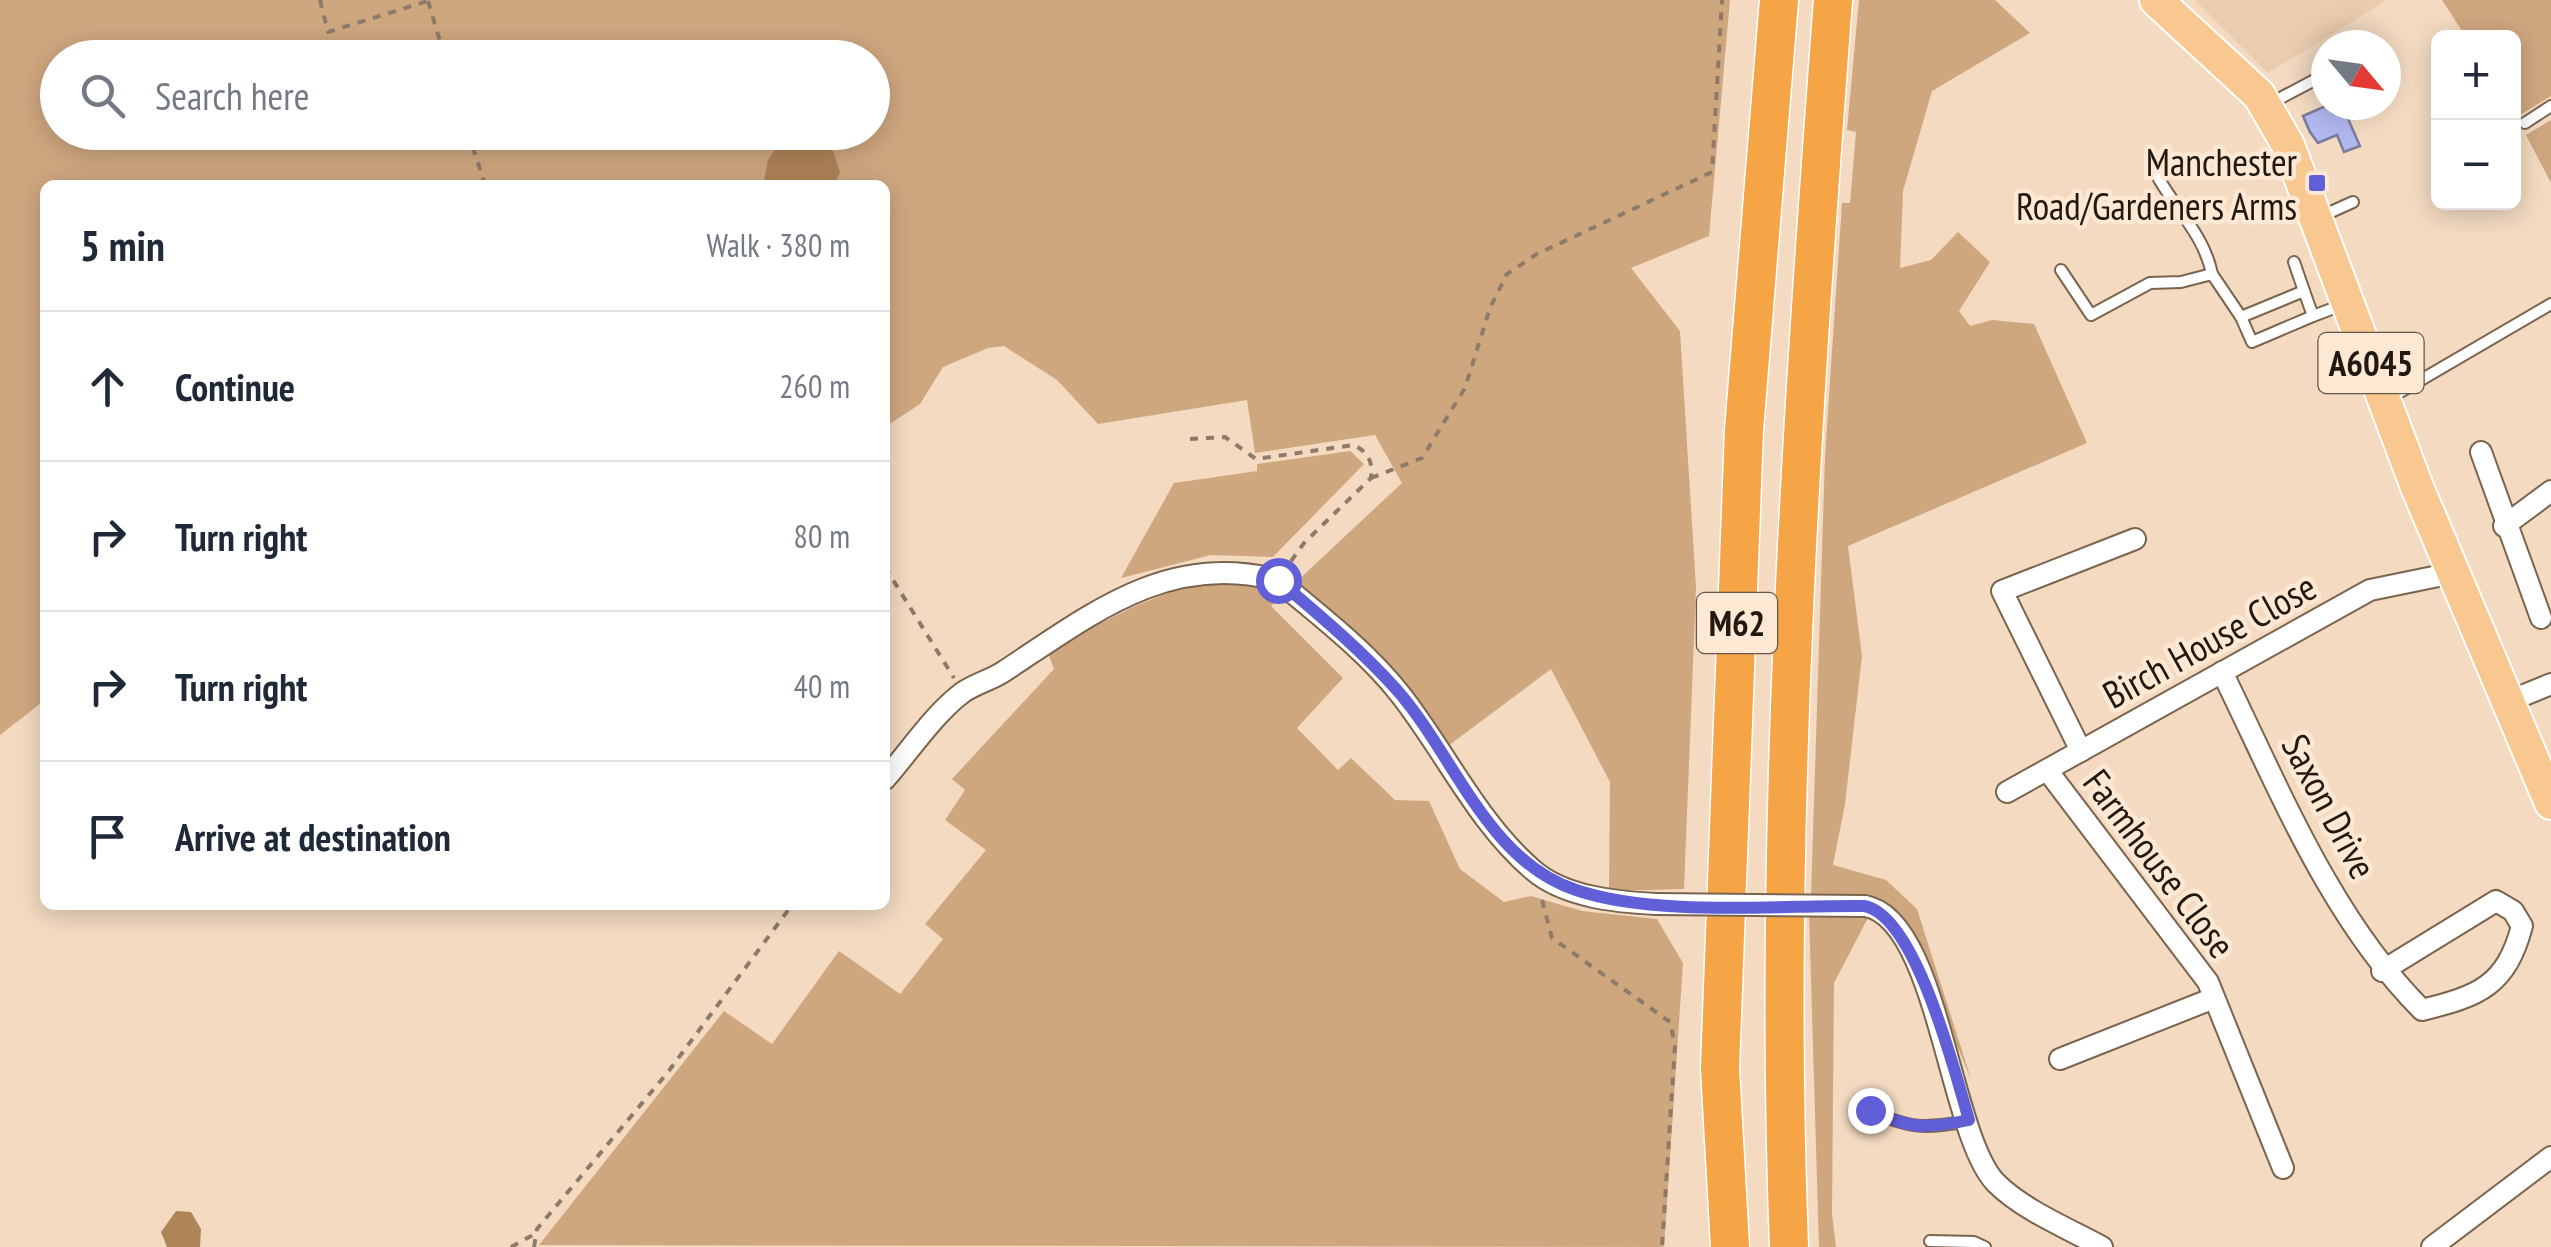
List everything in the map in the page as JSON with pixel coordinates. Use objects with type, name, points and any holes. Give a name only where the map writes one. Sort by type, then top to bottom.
[{"type":"highway","name":"M62","points":[[1730,1247],[1720,1068],[1744,430],[1779,0]]},
{"type":"highway","name":"M62","points":[[1788,1247],[1782,1063],[1800,454],[1834,0]]},
{"type":"main road","name":"A6045","points":[[2156,0],[2213,48],[2265,106],[2288,144],[2384,400],[2551,804]]},
{"type":"street","points":[[2481,452],[2504,526],[2541,618]]},
{"type":"street","points":[[2504,526],[2551,491]]},
{"type":"street","points":[[2081,751],[2002,591],[2135,539]]},
{"type":"street","points":[[890,773],[963,692],[1001,674],[1051,636],[1168,580],[1210,570],[1278,580],[1397,690],[1468,794],[1534,872],[1572,890],[1615,902],[1864,906],[1886,914],[1905,940],[1980,1158],[1996,1183],[2102,1247]]},
{"type":"street","name":"Birch House Close","points":[[2007,792],[2370,590],[2453,573]]},
{"type":"street","name":"Saxon Drive","points":[[2222,672],[2304,838],[2382,970],[2422,1010],[2466,999],[2512,964],[2522,926],[2513,911],[2496,901],[2382,970]]},
{"type":"street","points":[[2507,702],[2551,684]]},
{"type":"street","name":"Farmhouse Close","points":[[2046,770],[2208,982],[2283,1168]]},
{"type":"street","points":[[2060,1059],[2214,998]]},
{"type":"street","points":[[2432,1247],[2551,1157]]},
{"type":"lane","points":[[2265,106],[2311,82]]},
{"type":"lane","points":[[2525,123],[2551,106]]},
{"type":"lane","points":[[2155,172],[2183,220],[2205,242],[2212,274],[2241,317],[2252,342],[2348,303]]},
{"type":"lane","points":[[2316,219],[2354,202]]},
{"type":"lane","points":[[2294,262],[2312,316]]},
{"type":"lane","points":[[2061,270],[2091,316],[2150,283],[2181,282],[2212,274]]},
{"type":"lane","points":[[2241,317],[2304,291]]},
{"type":"lane","points":[[2384,400],[2428,379],[2551,304]]},
{"type":"lane","points":[[1870,1110],[1897,1124],[1926,1129],[1969,1120]]},
{"type":"lane","points":[[1930,1242],[1974,1242],[1984,1247]]},
{"type":"path","points":[[320,0],[328,32],[429,1],[440,40]]},
{"type":"path","points":[[1278,580],[1304,543],[1371,478],[1422,458],[1465,388],[1490,308],[1507,274],[1538,254],[1712,172],[1722,0]]},
{"type":"path","points":[[474,150],[483,180]]},
{"type":"path","points":[[1190,438],[1225,437],[1256,459],[1354,444],[1365,450],[1373,465],[1371,478]]},
{"type":"path","points":[[890,575],[963,692]]},
{"type":"path","points":[[1534,872],[1552,938],[1670,1022],[1675,1045],[1662,1247]]},
{"type":"path","points":[[512,1247],[533,1235],[668,1072],[788,910]]},
{"type":"path","points":[[533,1235],[534,1247]]},
{"type":"shaded area","points":[[0,0],[1730,0],[1709,236],[1631,268],[1680,331],[1696,588],[1684,889],[1609,891],[1610,782],[1551,669],[1448,746],[1295,583],[1402,483],[1375,435],[1255,453],[1247,400],[1098,424],[1057,380],[1004,346],[988,348],[943,367],[920,404],[890,424],[890,180],[833,180],[833,150],[890,150],[890,40],[40,40],[40,150],[778,150],[765,180],[40,180],[40,704],[0,735]]},
{"type":"shaded area","points":[[1859,0],[1995,0],[2030,33],[1932,91],[1903,191],[1900,268],[1931,260],[1958,232],[1990,262],[1959,311],[1970,326],[1992,320],[2034,324],[2087,443],[1848,546],[1862,656],[1845,804],[1833,865],[1886,880],[1917,909],[1971,1079],[1906,925],[1874,903],[1811,896],[1825,456],[1842,203],[1850,203],[1856,132],[1847,130]]},
{"type":"shaded area","points":[[2195,0],[2387,0],[2338,30],[2311,30],[2311,47],[2268,73]]},
{"type":"shaded area","points":[[2442,0],[2551,0],[2551,96],[2521,115],[2521,30],[2461,30]]},
{"type":"shaded area","points":[[2551,120],[2551,183],[2526,135]]},
{"type":"shaded area","points":[[775,150],[833,150],[840,172],[837,180],[764,180]]},
{"type":"shaded area","points":[[1350,451],[1364,464],[1273,557],[1211,555],[1121,578],[1174,483],[1257,471],[1257,464]]},
{"type":"shaded area","points":[[1201,581],[1252,586],[1283,596],[1271,606],[1343,678],[1297,728],[1338,770],[1351,758],[1395,800],[1429,801],[1460,869],[1504,902],[1531,896],[1582,911],[1657,919],[1683,963],[1664,1247],[539,1245],[724,1011],[772,1044],[839,951],[900,994],[943,939],[925,924],[986,850],[945,820],[965,790],[952,779],[1054,669],[1047,650],[1137,605]]},
{"type":"shaded area","points":[[1809,912],[1869,916],[1834,983],[1832,1214],[1836,1247],[1819,1247]]},
{"type":"shaded area","points":[[176,1211],[191,1212],[201,1229],[200,1247],[167,1247],[161,1232]]},
{"type":"building","points":[[2311,112],[2311,120],[2349,120],[2360,146],[2344,152],[2337,135],[2318,143],[2303,116]]},
{"type":"place","name":"Manchester Road/Gardeners Arms","points":[[2317,183]]},
{"type":"route","points":[[1278,580],[1397,690],[1436,741],[1468,794],[1534,872],[1572,890],[1615,902],[1864,906],[1886,914],[1905,940],[1969,1120],[1926,1129],[1897,1124],[1870,1110]]}]
